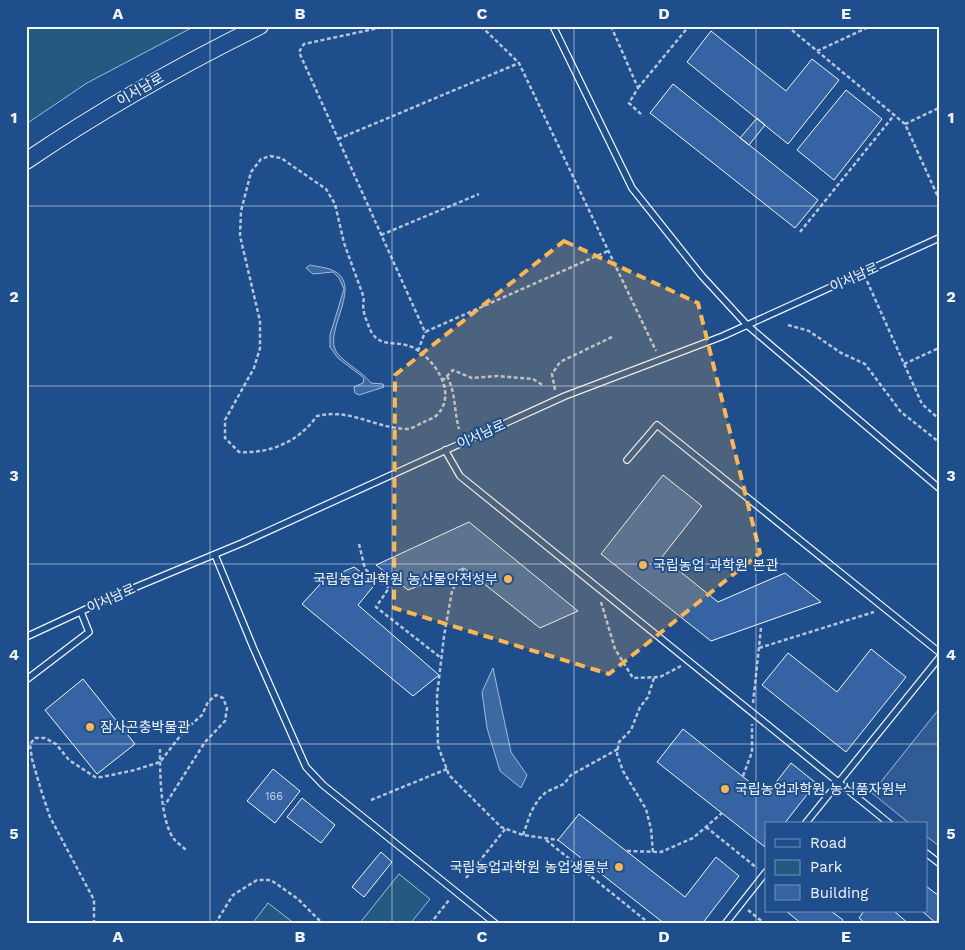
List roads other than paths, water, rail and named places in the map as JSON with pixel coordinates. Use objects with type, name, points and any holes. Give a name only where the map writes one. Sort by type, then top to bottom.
[{"type":"main road","name":"이서남로","points":[[26,161],[83,122],[195,58],[260,26]]},
{"type":"lane","points":[[553,26],[632,188],[702,276],[747,325],[939,488]]},
{"type":"lane","name":"이서남로","points":[[26,637],[557,400],[747,325],[939,238]]},
{"type":"lane","points":[[627,460],[657,425],[939,652]]},
{"type":"lane","points":[[445,450],[460,476],[887,822]]},
{"type":"lane","points":[[215,554],[253,647],[306,767],[323,785],[496,924]]},
{"type":"lane","points":[[26,680],[89,632],[81,612]]},
{"type":"lane","points":[[807,822],[939,658]]},
{"type":"lane","points":[[928,855],[939,863]]},
{"type":"lane","points":[[725,924],[765,874]]},
{"type":"place","name":"국립농업 과학원 본관","points":[[643,565]]},
{"type":"place","name":"국립농업과학원 농산물안전성부","points":[[508,579]]},
{"type":"place","name":"잠사곤충박물관","points":[[90,727]]},
{"type":"place","name":"국립농업과학원 농식품자원부","points":[[725,789]]},
{"type":"place","name":"국립농업과학원 농업생물부","points":[[619,867]]}]
